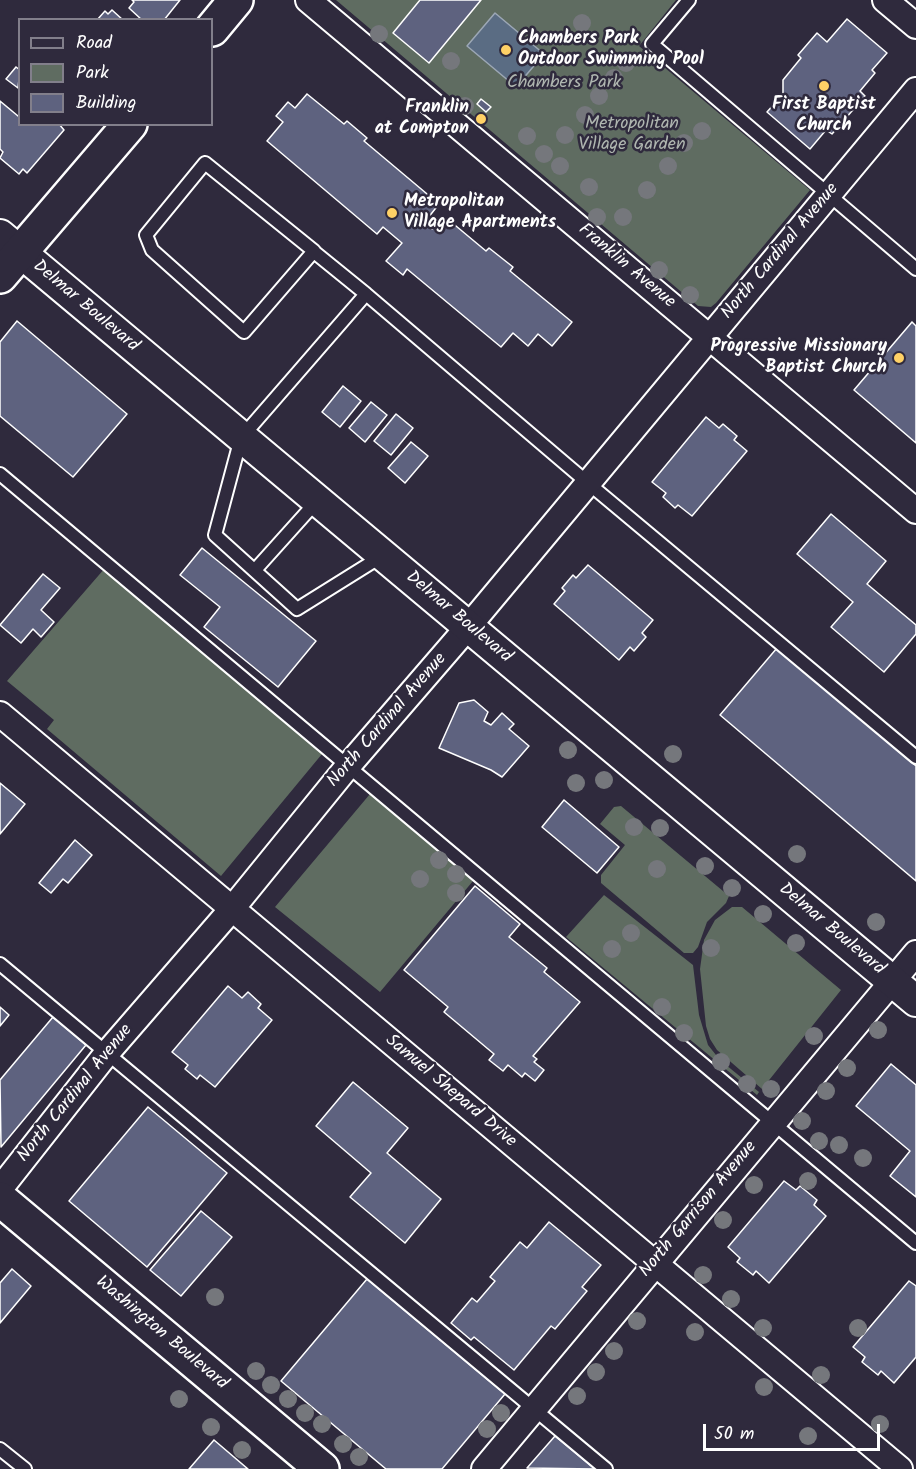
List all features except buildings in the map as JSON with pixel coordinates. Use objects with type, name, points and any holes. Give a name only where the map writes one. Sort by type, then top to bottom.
[{"type":"main road","points":[[213,28],[236,0]]},
{"type":"main road","points":[[7,255],[128,126]]},
{"type":"main road","name":"Washington Boulevard","points":[[0,1199],[322,1469]]},
{"type":"street","name":"Franklin Avenue","points":[[308,0],[916,511]]},
{"type":"street","points":[[885,0],[916,26]]},
{"type":"street","name":"North Cardinal Avenue","points":[[0,1189],[107,1053],[231,910],[348,766],[468,627],[916,90]]},
{"type":"street","name":"Delmar Boulevard","points":[[7,255],[241,438],[916,1001]]},
{"type":"street","name":"Samuel Shepard Drive","points":[[0,714],[900,1469]]},
{"type":"street","name":"North Garrison Avenue","points":[[484,1469],[772,1122],[916,953]]},
{"type":"lane","points":[[689,0],[652,44],[916,269]]},
{"type":"lane","points":[[313,250],[244,332],[152,250],[146,234],[205,164],[313,250],[366,294],[916,757]]},
{"type":"lane","points":[[366,294],[241,438],[215,534],[297,609],[382,556]]},
{"type":"lane","points":[[0,474],[916,1243]]},
{"type":"lane","points":[[255,570],[317,501]]},
{"type":"lane","points":[[0,964],[606,1469]]},
{"type":"lane","points":[[0,1449],[25,1469]]},
{"type":"green space","name":"Chambers Park","points":[[336,0],[676,0],[639,46],[810,190],[716,303],[711,307],[698,306]]},
{"type":"green space","points":[[105,568],[322,754],[221,876],[47,729],[54,720],[7,681]]},
{"type":"green space","points":[[370,794],[473,881],[380,992],[275,907]]},
{"type":"green space","points":[[621,806],[729,896],[726,903],[707,922],[698,947],[693,953],[684,953],[601,883],[601,875],[625,845],[600,824],[614,807]]},
{"type":"green space","points":[[604,895],[693,965],[699,1015],[708,1045],[720,1060],[759,1092],[757,1095],[566,937]]},
{"type":"green space","points":[[732,907],[742,907],[841,990],[762,1089],[717,1050],[706,1026],[700,969],[704,940],[715,920]]},
{"type":"water","name":"Chambers Park Outdoor Swimming Pool","points":[[495,13],[544,54],[516,87],[467,46]]},
{"type":"place","name":"Chambers Park Outdoor Swimming Pool","points":[[506,50]]},
{"type":"place","name":"First Baptist Church","points":[[824,86]]},
{"type":"place","name":"Franklin at Compton","points":[[481,119]]},
{"type":"place","name":"Metropolitan Village Apartments","points":[[392,213]]},
{"type":"place","name":"Progressive Missionary Baptist Church","points":[[899,358]]},
{"type":"park label","name":"Metropolitan Village Garden","points":[[632,135]]}]
